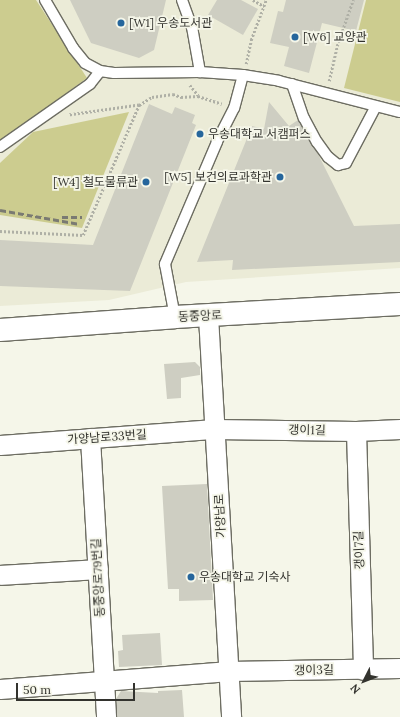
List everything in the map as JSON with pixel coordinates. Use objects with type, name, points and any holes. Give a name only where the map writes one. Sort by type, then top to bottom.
[{"type":"street","name":"동중앙로","points":[[0,330],[176,316],[208,316],[400,304]]},
{"type":"street","name":"가양남로","points":[[208,316],[231,717]]},
{"type":"street","name":"갱이1길","points":[[214,429],[356,431],[400,429]]},
{"type":"street","name":"가양남로33번길","points":[[0,445],[214,429]]},
{"type":"street","name":"갱이7길","points":[[356,431],[363,670]]},
{"type":"street","name":"동중앙로79번길","points":[[90,438],[106,717]]},
{"type":"street","points":[[0,575],[98,569]]},
{"type":"street","name":"갱이3길","points":[[0,689],[229,672],[400,668]]},
{"type":"lane","points":[[45,0],[73,48],[85,63],[100,70],[114,74],[200,72],[243,75],[292,84],[400,112]]},
{"type":"lane","points":[[182,0],[192,27],[200,72]]},
{"type":"lane","points":[[0,147],[90,84],[100,70]]},
{"type":"lane","points":[[176,316],[165,264],[217,142],[234,108],[243,75]]},
{"type":"lane","points":[[292,84],[304,118],[314,136],[328,157],[338,165],[346,163],[376,106]]},
{"type":"path","points":[[254,0],[264,6]]},
{"type":"path","points":[[243,75],[251,40],[266,0]]},
{"type":"path","points":[[327,93],[332,65],[353,0]]},
{"type":"path","points":[[40,120],[139,106],[152,98],[173,94],[182,97],[198,96],[234,108]]},
{"type":"path","points":[[0,231],[83,235],[139,106]]},
{"type":"shaded area","name":"우송대학교 서캠퍼스","points":[[0,0],[400,0],[400,268],[186,282],[109,300],[0,306]]},
{"type":"green space","points":[[0,0],[36,0],[87,78],[0,142]]},
{"type":"green space","points":[[366,0],[400,0],[400,102],[344,88]]},
{"type":"green space","points":[[129,112],[82,228],[0,215],[0,163],[33,132]]},
{"type":"building","name":"[W1] 우송도서관","points":[[70,0],[166,0],[154,50],[139,58],[91,43]]},
{"type":"building","points":[[217,0],[241,0],[258,9],[243,35],[208,15]]},
{"type":"building","name":"[W6] 교양관","points":[[286,0],[364,0],[356,31],[322,23],[309,73],[284,66],[289,47],[270,43],[278,11],[283,12]]},
{"type":"building","name":"[W5] 보건의료과학관","points":[[269,102],[289,126],[298,120],[317,152],[354,226],[400,224],[400,262],[232,270],[233,260],[197,262],[252,126],[264,129]]},
{"type":"building","name":"[W4] 철도물류관","points":[[149,104],[172,114],[175,107],[195,115],[192,123],[196,125],[130,291],[0,286],[0,240],[93,245]]},
{"type":"building","points":[[195,362],[200,367],[200,375],[181,378],[181,398],[167,399],[164,364]]},
{"type":"building","points":[[207,484],[213,600],[179,601],[179,589],[168,589],[162,486]]},
{"type":"building","points":[[160,633],[162,665],[119,667],[118,651],[123,650],[122,635]]},
{"type":"building","points":[[182,690],[184,717],[117,717],[116,699],[121,691],[158,693],[158,691]]},
{"type":"railway","points":[[0,210],[80,224]]},
{"type":"railway","points":[[62,217],[82,217]]},
{"type":"place","name":"[W1] 우송도서관","points":[[121,23]]},
{"type":"place","name":"[W6] 교양관","points":[[295,37]]},
{"type":"place","name":"우송대학교 서캠퍼스","points":[[200,134]]},
{"type":"place","name":"[W5] 보건의료과학관","points":[[280,177]]},
{"type":"place","name":"[W4] 철도물류관","points":[[146,182]]},
{"type":"place","name":"우송대학교 기숙사","points":[[191,577]]}]
